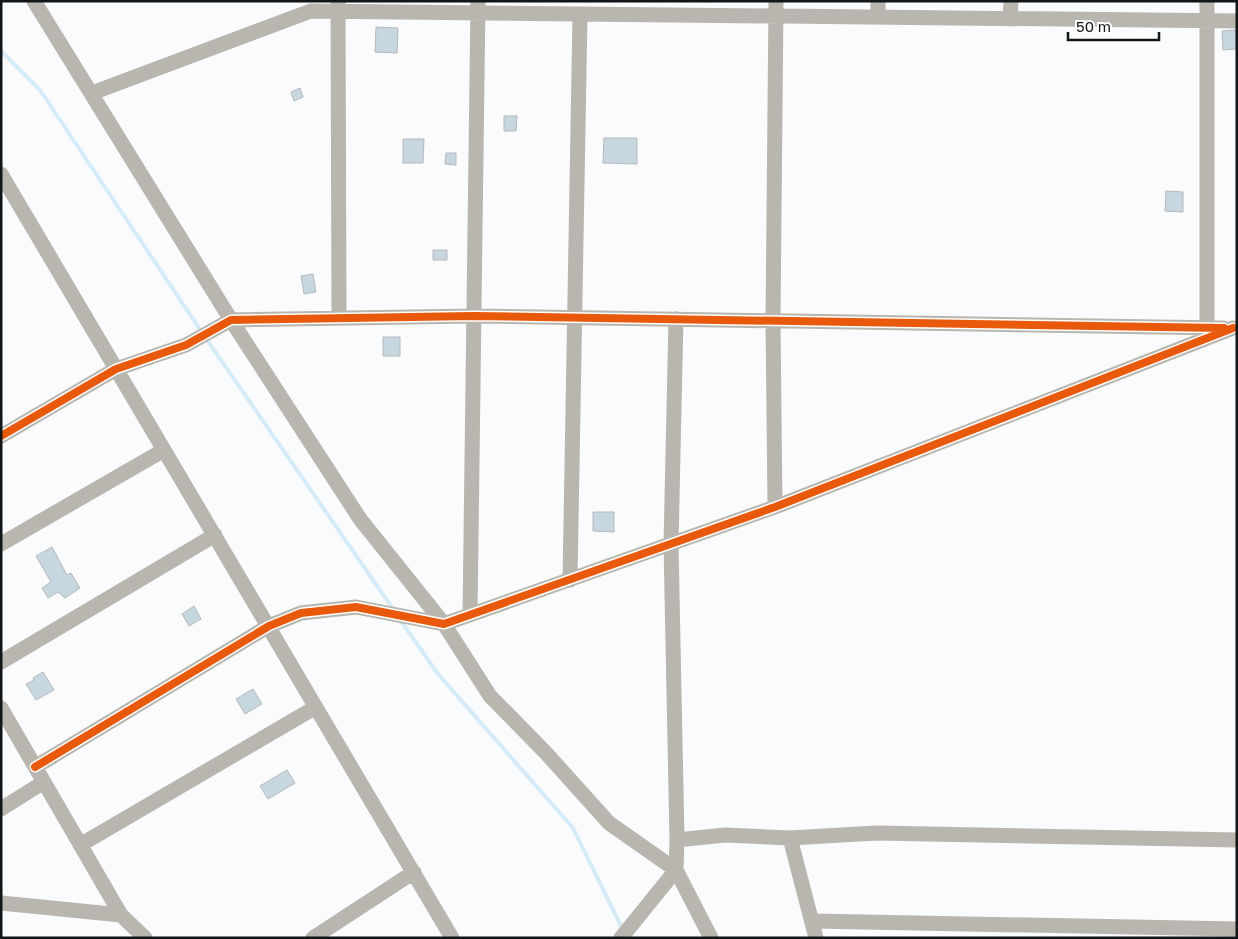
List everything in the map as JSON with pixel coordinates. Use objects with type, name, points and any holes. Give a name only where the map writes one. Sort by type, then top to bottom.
[{"type":"street","points":[[34,1],[231,320],[360,518],[444,624],[490,696],[546,753],[609,823],[676,870],[711,938]]},
{"type":"street","points":[[878,1],[878,17]]},
{"type":"street","points":[[1010,18],[1011,1]]},
{"type":"street","points":[[1207,1],[1207,328]]},
{"type":"street","points":[[92,93],[311,11],[338,6],[478,7],[580,14],[615,8],[776,9],[878,17],[1237,21]]},
{"type":"street","points":[[338,6],[339,318]]},
{"type":"street","points":[[470,615],[478,7]]},
{"type":"street","points":[[775,507],[773,321],[776,9]]},
{"type":"street","points":[[570,580],[580,14]]},
{"type":"street","points":[[2,178],[452,938]]},
{"type":"street","points":[[1,436],[116,369],[186,345],[231,320],[474,316],[1235,328]]},
{"type":"street","points":[[621,938],[676,870],[671,544],[676,319]]},
{"type":"street","points":[[35,768],[268,626],[301,613],[356,607],[444,624],[775,507],[1235,328]]},
{"type":"street","points":[[1,544],[164,450]]},
{"type":"street","points":[[1,662],[215,535]]},
{"type":"street","points":[[80,845],[316,706]]},
{"type":"street","points":[[1,708],[121,915],[145,938]]},
{"type":"street","points":[[1,809],[44,782]]},
{"type":"street","points":[[677,840],[725,836],[790,838],[877,833],[1237,840]]},
{"type":"street","points":[[790,838],[816,938]]},
{"type":"street","points":[[314,938],[414,872]]},
{"type":"street","points":[[1,903],[121,915]]},
{"type":"street","points":[[812,922],[1000,931],[1209,933],[1237,929]]},
{"type":"building","points":[[376,27],[398,28],[397,53],[375,52]]},
{"type":"building","points":[[1236,30],[1236,49],[1223,50],[1222,31]]},
{"type":"building","points":[[300,88],[303,97],[294,101],[291,92]]},
{"type":"building","points":[[504,116],[517,116],[516,131],[504,131]]},
{"type":"building","points":[[604,138],[637,138],[637,164],[603,163]]},
{"type":"building","points":[[403,139],[424,139],[423,163],[403,163]]},
{"type":"building","points":[[446,153],[456,153],[456,165],[445,164]]},
{"type":"building","points":[[1166,191],[1183,192],[1183,212],[1165,211]]},
{"type":"building","points":[[433,250],[447,250],[447,260],[433,260]]},
{"type":"building","points":[[313,274],[316,292],[304,294],[301,276]]},
{"type":"building","points":[[383,337],[400,337],[400,356],[383,356]]},
{"type":"building","points":[[593,512],[614,512],[614,532],[593,531]]},
{"type":"building","points":[[52,547],[67,575],[71,573],[80,588],[65,598],[58,592],[48,598],[42,588],[51,582],[36,556]]},
{"type":"building","points":[[194,606],[201,619],[189,626],[182,614]]},
{"type":"building","points":[[43,672],[54,690],[36,700],[26,684]]},
{"type":"building","points":[[253,689],[262,704],[245,714],[236,699]]},
{"type":"building","points":[[287,770],[295,783],[268,799],[260,786]]},
{"type":"waterway","points":[[1,51],[40,90],[201,331]]},
{"type":"waterway","points":[[205,337],[393,609]]},
{"type":"waterway","points":[[401,621],[438,674],[573,828],[623,930]]},
{"type":"cycle path","points":[[1,436],[116,369],[186,345],[231,320],[474,316],[1224,328]]},
{"type":"cycle path","points":[[35,767],[269,626],[301,613],[356,607],[444,624],[775,507],[1233,328]]}]
